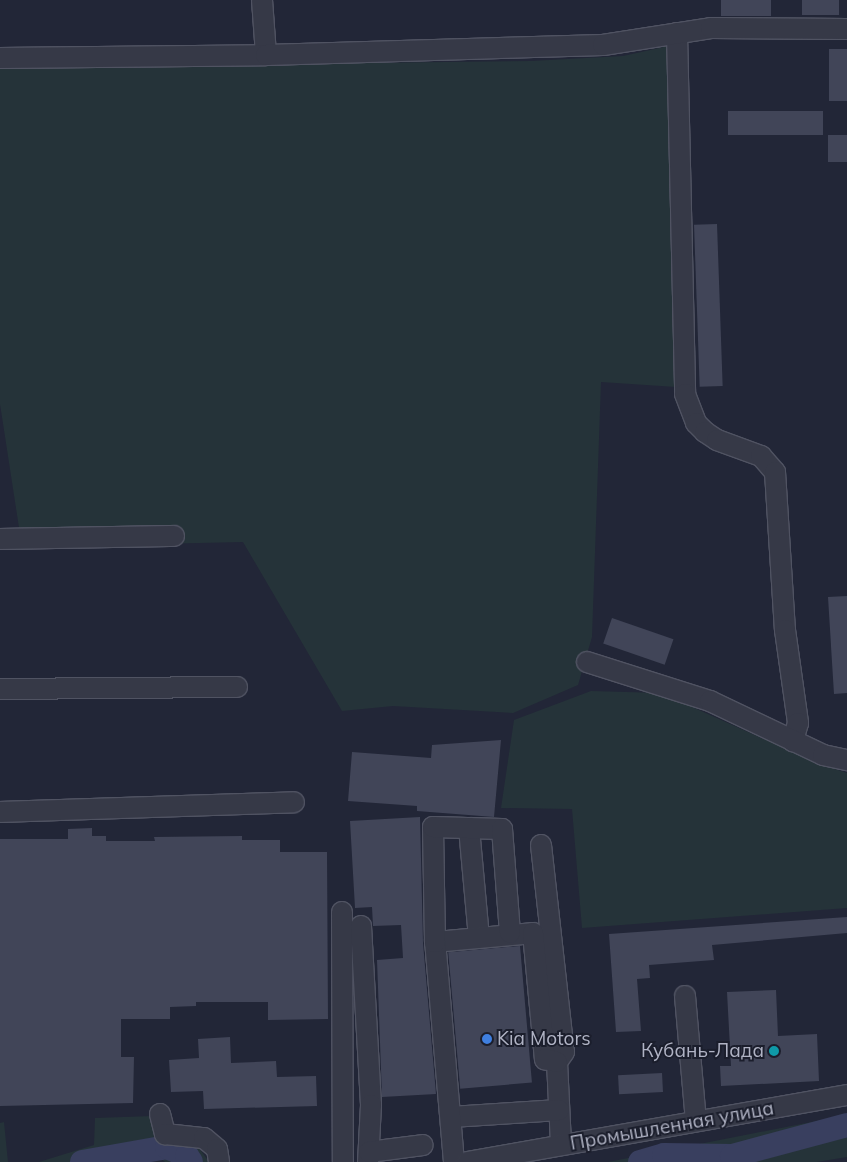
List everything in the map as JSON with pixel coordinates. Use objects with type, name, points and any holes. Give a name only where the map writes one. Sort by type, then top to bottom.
[{"type":"street","points":[[262,0],[266,55]]},
{"type":"street","points":[[0,58],[266,55],[603,45],[711,28],[847,29]]},
{"type":"street","points":[[677,33],[686,394],[696,422],[705,432],[717,440],[761,456],[775,472],[785,630],[798,723],[793,741]]},
{"type":"street","points":[[0,539],[174,536]]},
{"type":"street","points":[[587,662],[710,701],[823,755],[847,760]]},
{"type":"street","points":[[0,689],[237,687]]},
{"type":"street","points":[[0,812],[294,802]]},
{"type":"street","points":[[454,1162],[436,942],[434,827],[502,829],[510,933]]},
{"type":"street","points":[[469,828],[479,938]]},
{"type":"street","points":[[542,845],[545,1059],[557,1062],[561,1144]]},
{"type":"street","points":[[342,912],[342,1162]]},
{"type":"street","points":[[360,926],[371,1105],[368,1157],[423,1145]]},
{"type":"street","points":[[436,942],[542,932]]},
{"type":"street","points":[[685,996],[696,1121]]},
{"type":"street","name":"Промышленная улица","points":[[467,1162],[561,1144],[847,1096]]},
{"type":"street","points":[[451,1117],[559,1110]]},
{"type":"street","points":[[160,1114],[165,1134],[204,1138],[217,1150],[219,1162]]},
{"type":"shaded area","points":[[682,43],[691,388],[601,382],[592,637],[578,685],[513,713],[393,706],[342,711],[243,542],[22,547],[0,404],[0,67],[531,61],[623,56]]},
{"type":"shaded area","points":[[591,691],[661,693],[817,763],[847,773],[847,908],[582,928],[572,809],[501,808],[514,720]]},
{"type":"shaded area","points":[[847,1115],[847,1157],[817,1162],[608,1162]]},
{"type":"shaded area","points":[[153,1116],[153,1134],[197,1145],[209,1162],[165,1162],[160,1158],[141,1162],[39,1162],[94,1145],[95,1118]]},
{"type":"shaded area","points":[[4,1122],[8,1162],[0,1162],[0,1123]]},
{"type":"building","points":[[721,0],[771,0],[771,16],[721,16]]},
{"type":"building","points":[[802,0],[839,0],[839,15],[802,15]]},
{"type":"building","points":[[829,49],[847,49],[847,101],[829,101]]},
{"type":"building","points":[[728,111],[823,111],[823,135],[728,135]]},
{"type":"building","points":[[828,135],[847,135],[847,162],[828,162]]},
{"type":"building","points":[[717,224],[723,386],[700,387],[694,225]]},
{"type":"building","points":[[847,596],[847,693],[834,694],[828,597]]},
{"type":"building","points":[[612,618],[673,639],[665,665],[603,644]]},
{"type":"building","points":[[501,740],[494,817],[417,811],[417,806],[348,801],[352,752],[431,758],[432,745]]},
{"type":"building","points":[[420,817],[423,943],[436,1094],[382,1097],[377,960],[403,958],[401,925],[373,926],[372,907],[355,908],[350,821]]},
{"type":"building","points":[[92,828],[92,836],[106,836],[106,841],[155,841],[154,837],[242,836],[242,840],[280,840],[280,852],[327,852],[328,1019],[268,1020],[268,1002],[196,1002],[196,1006],[170,1007],[170,1019],[121,1019],[121,1057],[134,1057],[133,1103],[0,1106],[0,839],[68,839],[68,829]]},
{"type":"building","points":[[847,917],[847,933],[712,945],[714,960],[649,965],[650,978],[637,979],[641,1031],[616,1032],[609,934]]},
{"type":"building","points":[[520,946],[532,1082],[460,1089],[448,952]]},
{"type":"building","name":"Кубань-Лада","points":[[776,990],[778,1036],[817,1034],[819,1081],[721,1086],[720,1066],[731,1066],[727,992]]},
{"type":"building","points":[[230,1037],[231,1063],[276,1061],[277,1077],[316,1076],[317,1106],[204,1109],[203,1091],[171,1092],[169,1060],[199,1058],[198,1039]]},
{"type":"building","points":[[662,1073],[663,1092],[619,1094],[618,1075]]},
{"type":"waterway","points":[[640,1162],[664,1155],[732,1156],[847,1125]]},
{"type":"waterway","points":[[82,1162],[167,1147],[187,1156],[191,1162]]},
{"type":"place","name":"Kia Motors","points":[[487,1039]]},
{"type":"place","name":"Кубань-Лада","points":[[774,1051]]}]
